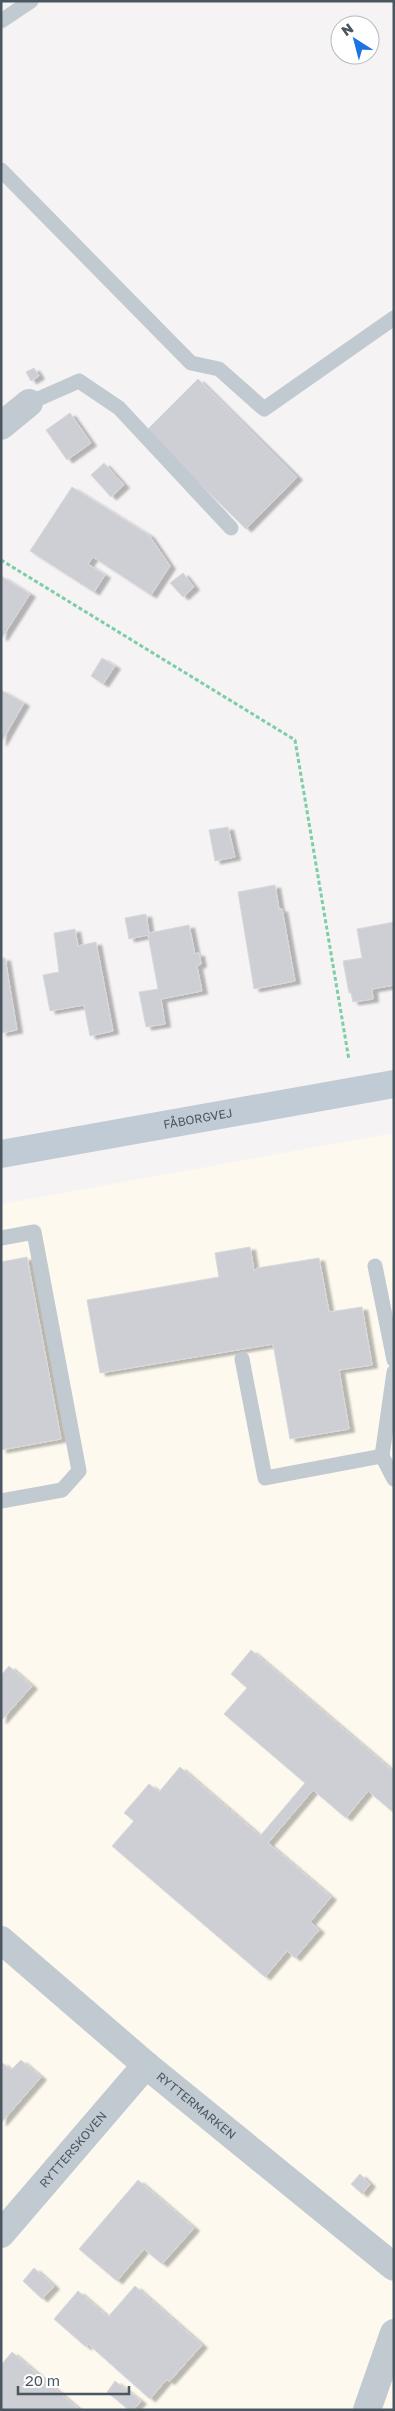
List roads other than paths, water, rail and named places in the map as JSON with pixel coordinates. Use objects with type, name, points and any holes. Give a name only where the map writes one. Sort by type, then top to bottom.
[{"type":"street","points":[[1,426],[29,403]]},
{"type":"street","name":"FÅBORGVEJ","points":[[1,1154],[394,1084]]},
{"type":"street","name":"RYTTERMARKEN","points":[[1,1940],[146,2065],[394,2267]]},
{"type":"street","name":"RYTTERSKOVEN","points":[[1,2234],[146,2065]]},
{"type":"street","points":[[367,2410],[394,2333]]},
{"type":"lane","points":[[1,21],[31,1]]},
{"type":"lane","points":[[1,170],[191,363],[219,369],[264,409],[394,318]]},
{"type":"lane","points":[[29,403],[80,381],[119,408],[231,528]]},
{"type":"lane","points":[[1,1238],[34,1232],[79,1471],[62,1490],[1,1500]]},
{"type":"lane","points":[[375,1266],[394,1360]]},
{"type":"lane","points":[[242,1359],[265,1478],[382,1456]]},
{"type":"lane","points":[[394,1372],[382,1456],[394,1479]]}]
